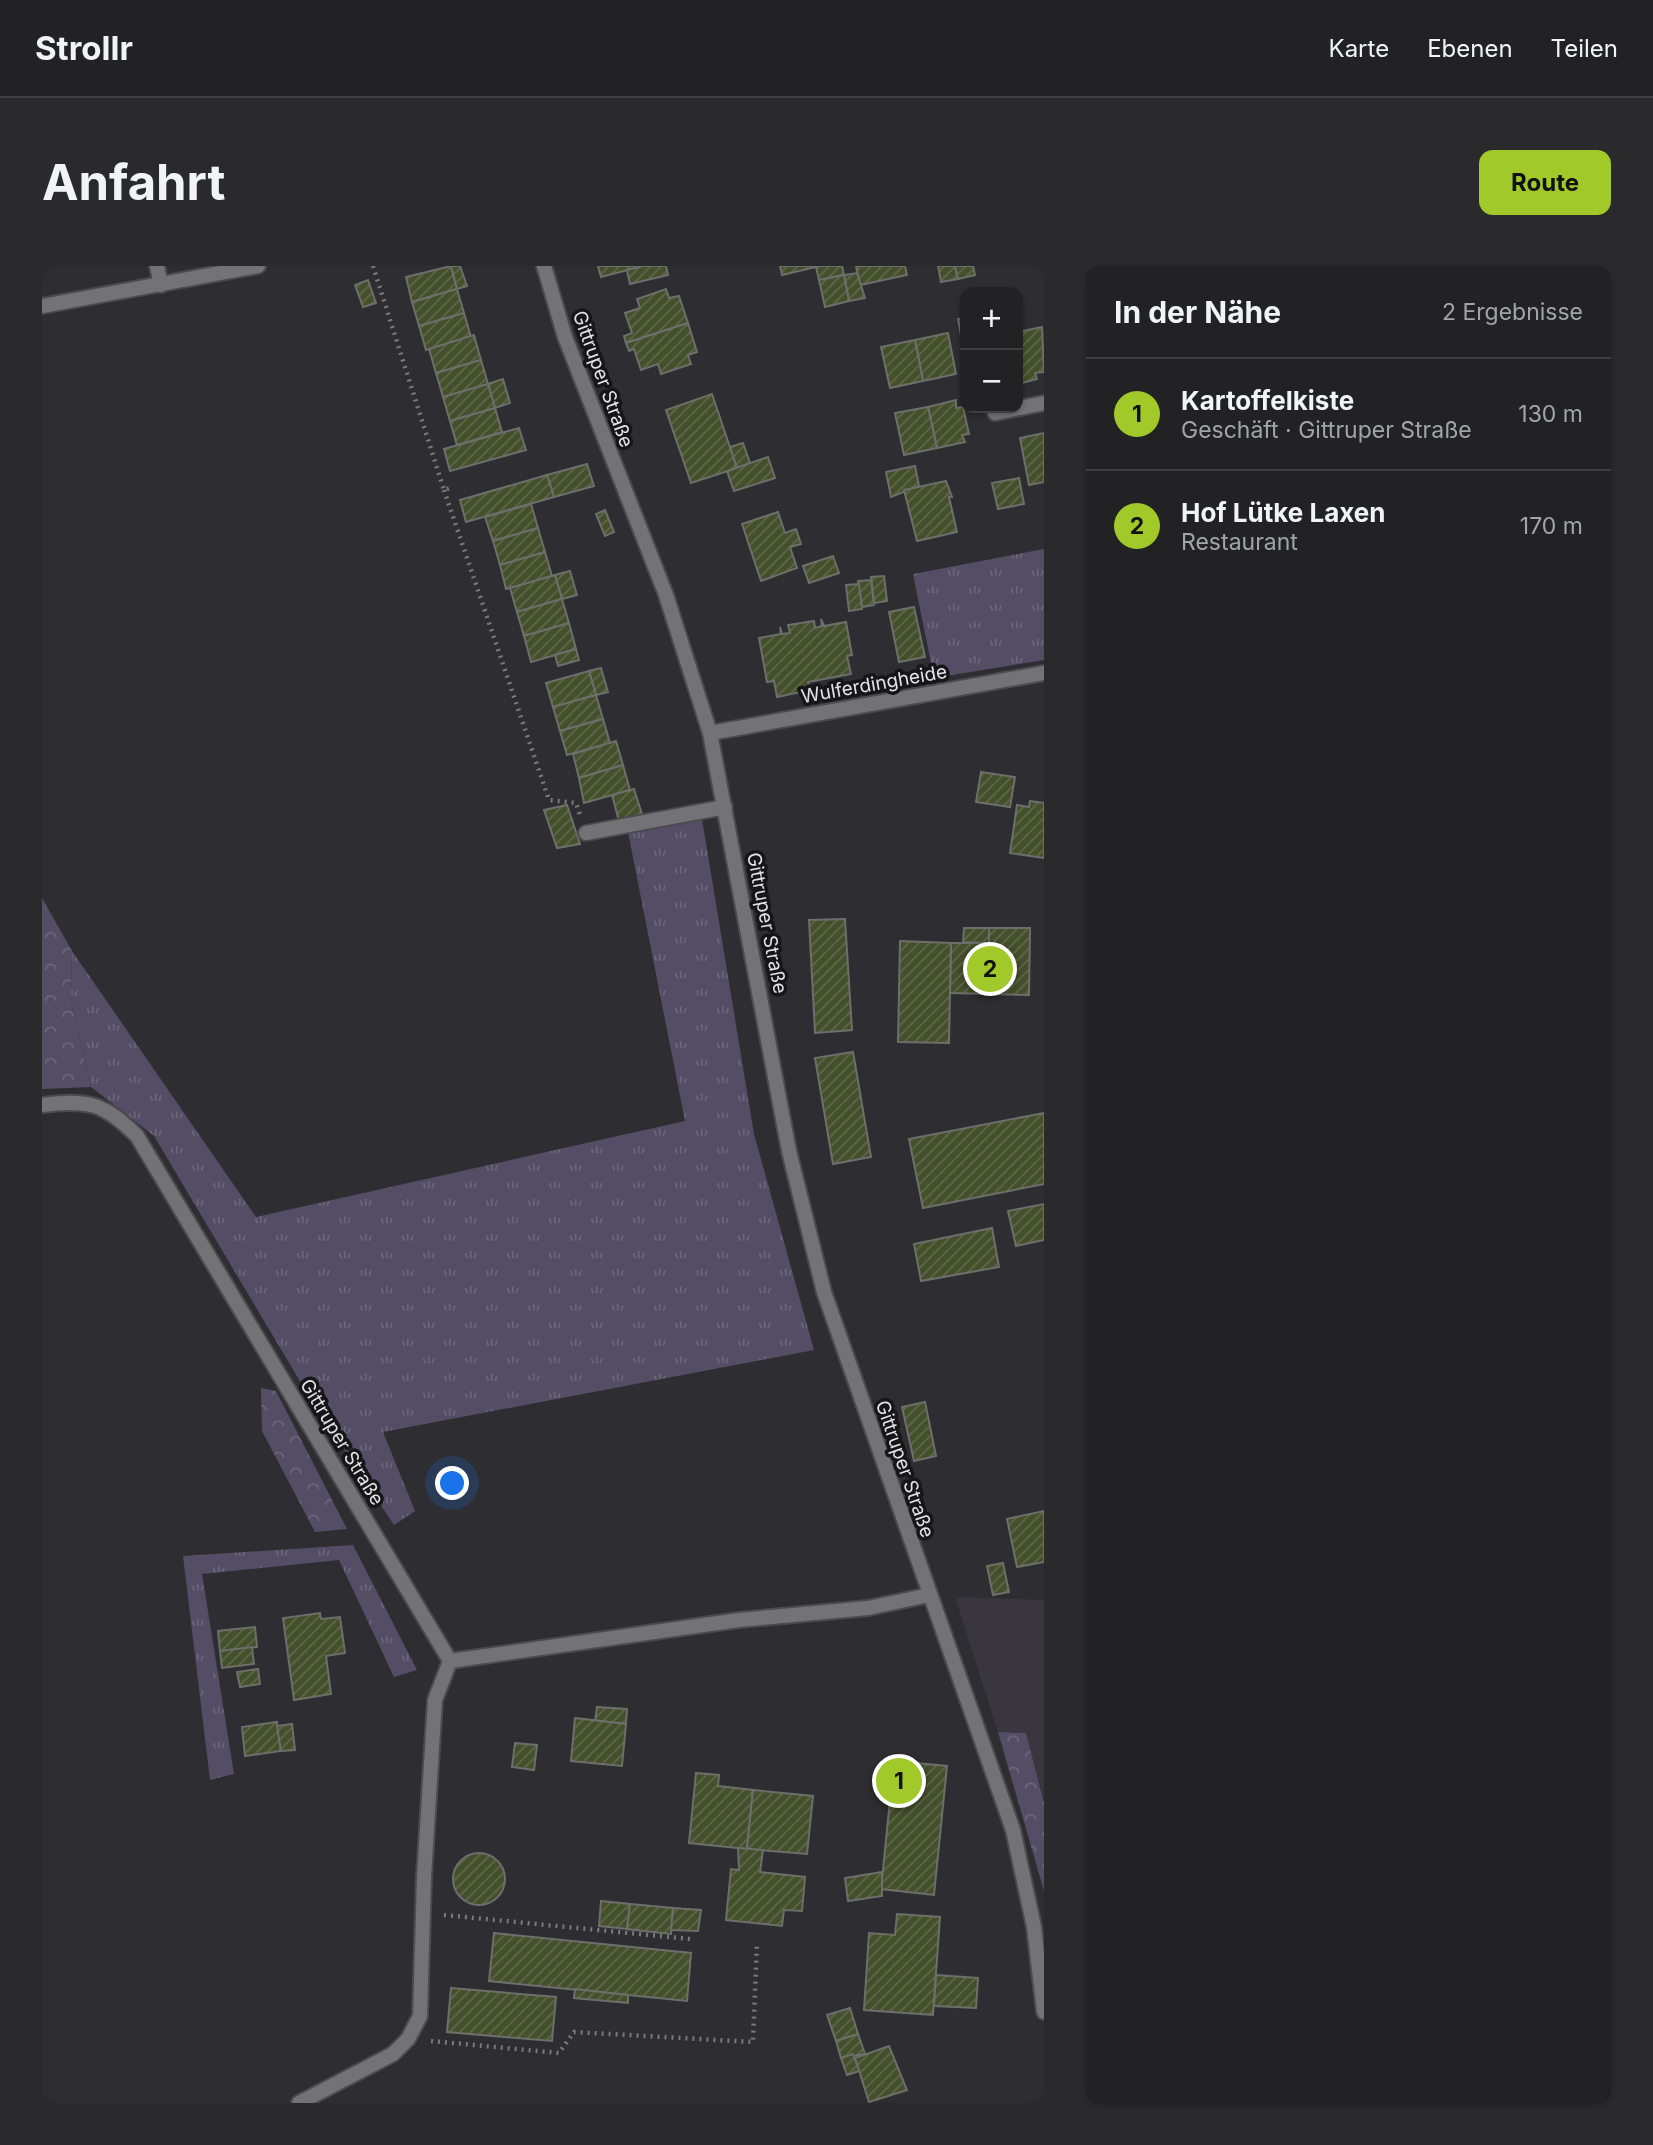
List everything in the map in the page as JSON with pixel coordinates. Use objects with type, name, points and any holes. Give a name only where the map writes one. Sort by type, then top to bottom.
[{"type":"street","points":[[157,266],[161,285]]},
{"type":"street","points":[[42,306],[258,266]]},
{"type":"street","name":"Gittruper Straße","points":[[544,266],[565,337],[666,594],[710,733],[789,1151],[824,1292],[1013,1830],[1039,1927],[1044,2012]]},
{"type":"street","points":[[1023,407],[1044,403]]},
{"type":"street","name":"Wulferdingheide","points":[[710,733],[1044,673]]},
{"type":"street","points":[[586,833],[725,807]]},
{"type":"street","name":"Gittruper Straße","points":[[42,1105],[71,1101],[97,1104],[116,1115],[137,1136],[450,1661]]},
{"type":"street","points":[[299,2103],[393,2054],[408,2039],[420,2016],[435,1700],[450,1661],[738,1620],[868,1608],[929,1595]]},
{"type":"path","points":[[373,266],[444,490],[549,800],[576,803],[586,833]]},
{"type":"path","points":[[444,490],[453,487]]},
{"type":"path","points":[[423,1913],[545,1922],[690,1939]]},
{"type":"path","points":[[408,2039],[559,2053],[573,2032],[753,2042],[757,1943]]},
{"type":"shaded area","points":[[955,1597],[1044,1600],[1044,1803],[1026,1733],[998,1732]]},
{"type":"green space","points":[[1044,549],[1044,660],[934,678],[913,574]]},
{"type":"green space","points":[[702,819],[754,1134],[814,1350],[383,1432],[415,1511],[394,1525],[310,1398],[154,1136],[91,1087],[71,1002],[72,951],[256,1217],[685,1121],[628,832]]},
{"type":"green space","points":[[42,898],[72,951],[71,1002],[91,1087],[42,1089]]},
{"type":"green space","points":[[261,1388],[276,1391],[347,1529],[315,1532],[262,1431]]},
{"type":"green space","points":[[353,1545],[417,1670],[394,1677],[339,1560],[202,1574],[234,1774],[210,1780],[183,1556]]},
{"type":"green space","points":[[998,1732],[1026,1733],[1044,1803],[1044,1891]]},
{"type":"building","points":[[451,266],[457,289],[412,302],[406,277]]},
{"type":"building","points":[[451,266],[460,266],[467,286],[457,289]]},
{"type":"building","points":[[598,266],[643,266],[601,277]]},
{"type":"building","points":[[643,266],[666,266],[668,275],[630,284],[627,270]]},
{"type":"building","points":[[780,266],[820,266],[782,275]]},
{"type":"building","points":[[842,266],[844,275],[819,280],[816,267]]},
{"type":"building","points":[[856,266],[905,266],[907,275],[860,285]]},
{"type":"building","points":[[938,266],[955,266],[958,279],[941,282]]},
{"type":"building","points":[[955,266],[973,266],[975,275],[958,279]]},
{"type":"building","points":[[857,273],[865,298],[849,301],[844,275]]},
{"type":"building","points":[[844,275],[849,301],[825,307],[819,280]]},
{"type":"building","points":[[368,280],[376,303],[363,307],[355,285]]},
{"type":"building","points":[[457,289],[464,313],[419,326],[412,302]]},
{"type":"building","points":[[666,289],[669,298],[679,296],[688,323],[626,343],[624,336],[632,333],[625,313],[640,308],[637,299]]},
{"type":"building","points":[[464,313],[471,337],[426,350],[419,326]]},
{"type":"building","points":[[688,323],[697,352],[688,355],[691,364],[661,374],[658,364],[641,370],[634,349],[629,351],[626,343]]},
{"type":"building","points":[[1042,327],[1044,372],[1035,373],[1037,379],[1023,383],[1023,350],[1023,331]]},
{"type":"building","points":[[948,333],[956,374],[923,381],[915,340]]},
{"type":"building","points":[[474,335],[481,360],[436,373],[429,349]]},
{"type":"building","points":[[915,340],[923,381],[890,388],[881,347]]},
{"type":"building","points":[[481,360],[488,384],[443,397],[436,373]]},
{"type":"building","points":[[503,379],[510,403],[495,408],[488,384]]},
{"type":"building","points":[[488,384],[495,408],[450,421],[443,397]]},
{"type":"building","points":[[712,394],[737,468],[691,483],[666,410]]},
{"type":"building","points":[[956,400],[956,408],[960,407],[960,413],[964,413],[969,434],[962,435],[965,442],[937,448],[928,407]]},
{"type":"building","points":[[928,407],[937,448],[904,455],[895,413]]},
{"type":"building","points":[[495,408],[502,432],[457,445],[450,421]]},
{"type":"building","points":[[519,428],[526,450],[450,471],[444,449]]},
{"type":"building","points":[[1044,433],[1044,482],[1029,485],[1020,438]]},
{"type":"building","points":[[743,443],[750,463],[737,468],[730,447]]},
{"type":"building","points":[[768,457],[775,478],[734,491],[727,471]]},
{"type":"building","points":[[587,464],[594,486],[554,497],[547,475]]},
{"type":"building","points":[[915,466],[919,486],[891,497],[886,472]]},
{"type":"building","points":[[547,475],[554,497],[466,522],[460,500]]},
{"type":"building","points":[[1019,478],[1024,504],[998,509],[992,483]]},
{"type":"building","points":[[946,481],[952,497],[949,497],[957,532],[917,541],[904,490]]},
{"type":"building","points":[[531,504],[538,528],[493,541],[485,517]]},
{"type":"building","points":[[605,510],[614,532],[605,536],[596,514]]},
{"type":"building","points":[[778,512],[785,533],[796,529],[801,544],[790,547],[797,568],[761,581],[742,524]]},
{"type":"building","points":[[538,528],[545,552],[500,565],[493,541]]},
{"type":"building","points":[[545,552],[552,576],[506,589],[500,565]]},
{"type":"building","points":[[833,556],[839,573],[809,583],[803,566]]},
{"type":"building","points":[[570,571],[577,595],[562,599],[555,575]]},
{"type":"building","points":[[555,575],[562,599],[517,612],[510,588]]},
{"type":"building","points":[[884,576],[887,601],[874,603],[871,577]]},
{"type":"building","points":[[871,580],[874,605],[862,607],[858,581]]},
{"type":"building","points":[[859,584],[862,609],[849,611],[846,585]]},
{"type":"building","points":[[562,599],[569,623],[524,636],[517,612]]},
{"type":"building","points":[[914,607],[925,657],[899,662],[889,612]]},
{"type":"building","points":[[821,619],[824,626],[846,622],[852,655],[847,656],[851,674],[808,682],[810,690],[777,697],[774,681],[767,682],[759,638],[781,634],[780,627],[782,634],[790,633],[788,625],[814,621],[815,628],[822,626]]},
{"type":"building","points":[[569,623],[576,649],[531,662],[524,636]]},
{"type":"building","points":[[576,649],[579,660],[558,666],[555,655]]},
{"type":"building","points":[[601,668],[608,692],[596,695],[589,671]]},
{"type":"building","points":[[589,671],[596,695],[553,707],[546,683]]},
{"type":"building","points":[[596,695],[603,719],[560,731],[553,707]]},
{"type":"building","points":[[603,719],[610,743],[567,755],[560,731]]},
{"type":"building","points":[[616,741],[623,765],[579,778],[573,754]]},
{"type":"building","points":[[623,765],[630,790],[584,803],[579,778]]},
{"type":"building","points":[[981,772],[1015,777],[1010,807],[976,802]]},
{"type":"building","points":[[634,789],[642,814],[619,821],[612,795]]},
{"type":"building","points":[[1030,801],[1044,803],[1044,858],[1010,853],[1017,805],[1029,807]]},
{"type":"building","points":[[567,805],[580,844],[557,848],[544,810]]},
{"type":"building","points":[[845,919],[852,1030],[815,1033],[809,920]]},
{"type":"building","points":[[964,928],[989,928],[989,943],[963,942]]},
{"type":"building","points":[[989,928],[1030,928],[1029,995],[950,993],[951,943],[989,943]]},
{"type":"building","points":[[900,941],[951,943],[949,1043],[898,1042]]},
{"type":"building","points":[[853,1052],[871,1157],[833,1164],[815,1058]]},
{"type":"building","points":[[1044,1113],[1044,1184],[923,1208],[909,1139]]},
{"type":"building","points":[[1044,1204],[1044,1240],[1016,1246],[1008,1211]]},
{"type":"building","points":[[992,1228],[999,1267],[921,1281],[914,1244]]},
{"type":"building","points":[[925,1402],[936,1456],[914,1461],[902,1407]]},
{"type":"building","points":[[1044,1511],[1044,1562],[1017,1567],[1007,1519]]},
{"type":"building","points":[[1003,1563],[1009,1592],[993,1595],[987,1566]]},
{"type":"building","points":[[320,1613],[321,1619],[340,1617],[345,1653],[326,1656],[331,1694],[294,1700],[283,1618]]},
{"type":"building","points":[[255,1627],[257,1647],[220,1651],[218,1631]]},
{"type":"building","points":[[252,1647],[254,1664],[222,1668],[220,1651]]},
{"type":"building","points":[[258,1669],[260,1684],[240,1687],[237,1672]]},
{"type":"building","points":[[597,1707],[627,1709],[626,1724],[595,1721]]},
{"type":"building","points":[[575,1718],[626,1724],[622,1766],[571,1761]]},
{"type":"building","points":[[277,1722],[281,1751],[245,1756],[242,1727]]},
{"type":"building","points":[[292,1724],[295,1750],[281,1751],[277,1726]]},
{"type":"building","points":[[515,1743],[537,1745],[534,1770],[512,1767]]},
{"type":"building","points":[[894,1761],[947,1766],[934,1895],[881,1889]]},
{"type":"building","points":[[696,1773],[719,1775],[718,1786],[753,1790],[747,1849],[689,1843]]},
{"type":"building","points":[[753,1790],[813,1796],[807,1854],[747,1849]]},
{"type":"building","points":[[738,1848],[763,1850],[760,1872],[805,1877],[802,1911],[784,1910],[782,1926],[726,1920],[731,1869],[739,1870]]},
{"type":"building","points":[[479,1853],[498,1860],[505,1879],[498,1898],[479,1905],[460,1898],[453,1879],[460,1860]]},
{"type":"building","points":[[882,1872],[882,1896],[848,1901],[845,1878]]},
{"type":"building","points":[[601,1901],[630,1904],[627,1929],[599,1926]]},
{"type":"building","points":[[630,1904],[673,1908],[671,1934],[627,1929]]},
{"type":"building","points":[[673,1908],[701,1910],[698,1931],[671,1930]]},
{"type":"building","points":[[897,1914],[940,1917],[933,2015],[864,2010],[869,1933],[895,1935]]},
{"type":"building","points":[[494,1933],[691,1953],[687,2001],[489,1981]]},
{"type":"building","points":[[936,1975],[978,1978],[976,2008],[934,2006]]},
{"type":"building","points":[[451,1988],[556,1997],[552,2041],[447,2032]]},
{"type":"building","points":[[575,1989],[628,1995],[628,2003],[574,1998]]},
{"type":"building","points":[[850,2008],[858,2034],[836,2041],[827,2015]]},
{"type":"building","points":[[858,2034],[865,2054],[841,2058],[836,2041]]},
{"type":"building","points":[[889,2046],[907,2090],[869,2102],[855,2058]]},
{"type":"building","points":[[853,2054],[859,2071],[847,2075],[841,2058]]},
{"type":"place","name":"Hof Lütke Laxen","points":[[990,969]]},
{"type":"place","name":"Kartoffelkiste","points":[[899,1781]]}]
